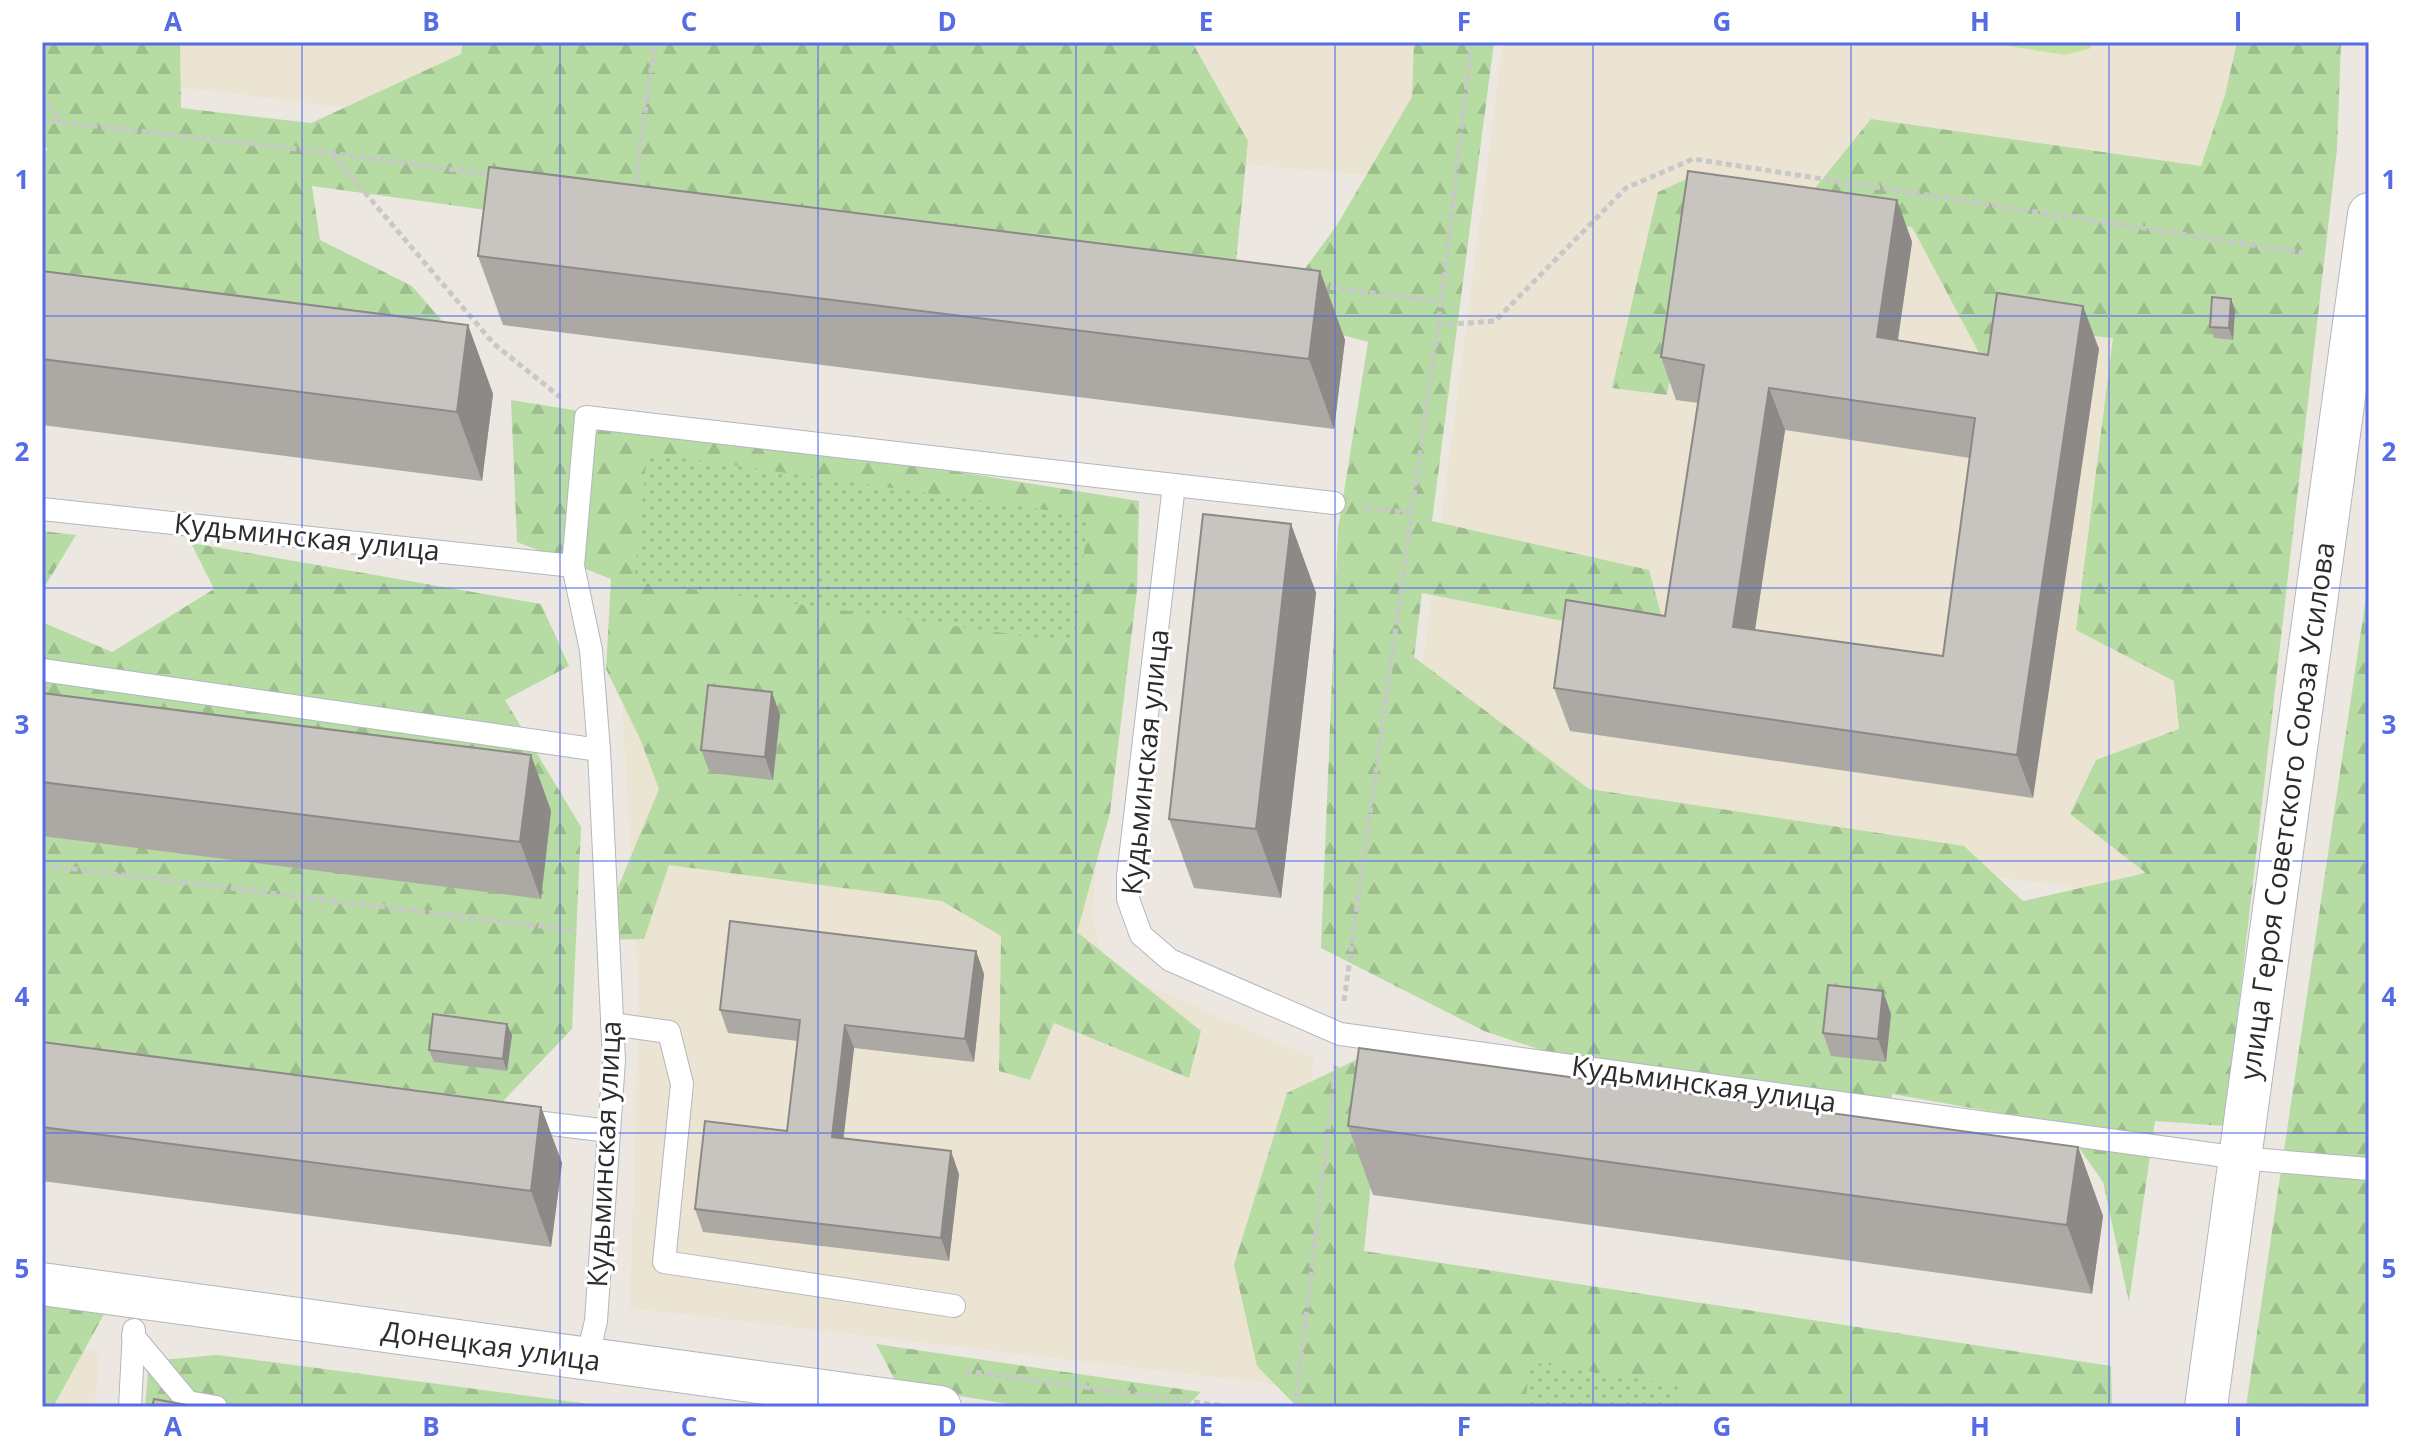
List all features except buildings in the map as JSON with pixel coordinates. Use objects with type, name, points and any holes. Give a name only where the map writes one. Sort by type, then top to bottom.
[{"type":"street","name":"улица Героя Советского Союза Усилова","points":[[2206,1407],[2369,214]]},
{"type":"street","name":"Донецкая улица","points":[[42,1284],[134,1316],[587,1359],[940,1407]]},
{"type":"lane","points":[[586,417],[1334,503]]},
{"type":"lane","name":"Кудьминская улица","points":[[586,417],[573,566],[591,650],[614,1060],[596,1321],[587,1359]]},
{"type":"lane","name":"Кудьминская улица","points":[[1174,485],[1128,876],[1128,899],[1141,935],[1170,960],[1340,1034],[2240,1158],[2369,1169]]},
{"type":"lane","name":"Кудьминская улица","points":[[42,509],[573,566]]},
{"type":"lane","points":[[42,670],[599,750]]},
{"type":"lane","points":[[612,1024],[669,1032],[682,1084],[664,1262],[954,1306]]},
{"type":"lane","points":[[499,1117],[609,1131]]},
{"type":"lane","points":[[130,1407],[134,1316]]},
{"type":"lane","points":[[134,1316],[188,1402],[216,1407]]},
{"type":"path","points":[[619,192],[634,194],[655,42]]},
{"type":"path","points":[[1295,1407],[1340,1034],[1438,325],[1472,42]]},
{"type":"path","points":[[42,96],[62,122]]},
{"type":"path","points":[[42,120],[498,175]]},
{"type":"path","points":[[331,153],[494,344],[586,417]]},
{"type":"path","points":[[1438,325],[1495,321],[1626,188],[1693,159],[2305,253]]},
{"type":"path","points":[[1314,285],[1441,302]]},
{"type":"path","points":[[1334,503],[1412,513]]},
{"type":"path","points":[[42,865],[608,935]]},
{"type":"shaded area","points":[[49,42],[649,42],[634,144],[44,70]]},
{"type":"shaded area","points":[[693,42],[1446,42],[1430,181],[684,115]]},
{"type":"shaded area","points":[[1503,42],[2298,42],[2178,901],[1405,799]]},
{"type":"shaded area","points":[[619,649],[1107,736],[1092,913],[1103,966],[1314,1058],[1275,1384],[630,1308],[639,1000]]},
{"type":"shaded area","points":[[42,1344],[100,1352],[94,1407],[42,1407]]},
{"type":"green space","points":[[42,42],[180,42],[181,108],[311,123],[461,54],[463,42],[1192,42],[1248,141],[1231,313],[312,186],[320,240],[412,286],[481,366],[42,329],[42,150],[48,150],[42,141]]},
{"type":"green space","points":[[1414,42],[1494,42],[1432,521],[1649,570],[1664,625],[1629,634],[1422,593],[1414,657],[1589,789],[1964,846],[2023,901],[2146,873],[2070,814],[2096,760],[2179,729],[2174,681],[2076,630],[2113,338],[2006,326],[1985,364],[1912,227],[1701,199],[1667,395],[1612,388],[1658,192],[1689,178],[1807,198],[1871,119],[2201,166],[2225,95],[2237,42],[2341,42],[2337,149],[2225,1126],[2155,1121],[2129,1302],[2103,1182],[2062,1124],[1892,1094],[1895,1175],[1601,1132],[1541,1050],[1484,1031],[1321,948],[1338,529],[1368,342],[1271,315],[1337,225],[1412,97]]},
{"type":"green space","points":[[1983,42],[2093,42],[2089,49],[2065,55]]},
{"type":"green space","points":[[511,400],[1139,501],[1137,590],[1110,813],[1077,932],[1201,1031],[1189,1078],[1054,1023],[1030,1080],[999,1071],[1001,936],[942,901],[669,865],[644,939],[596,940],[659,789],[641,741],[606,669],[611,579],[517,542]]},
{"type":"green space","points":[[647,453],[1088,516],[1074,643],[634,581]]},
{"type":"green space","points":[[42,531],[76,535],[42,591]]},
{"type":"green space","points":[[191,543],[541,604],[569,666],[505,700],[581,827],[572,1029],[469,1137],[42,1074],[42,622],[112,652],[214,589]]},
{"type":"green space","points":[[2369,577],[2369,1407],[2246,1407]]},
{"type":"green space","points":[[1356,1060],[1448,1079],[1379,1106],[1364,1251],[2111,1366],[2112,1407],[1297,1407],[1257,1366],[1234,1265],[1287,1093]]},
{"type":"green space","points":[[42,1297],[109,1305],[53,1407],[42,1407]]},
{"type":"green space","points":[[876,1344],[1201,1392],[1186,1407],[1027,1407],[898,1386]]},
{"type":"green space","points":[[217,1355],[613,1407],[145,1407],[149,1361]]},
{"type":"green space","points":[[1530,1362],[1678,1385],[1676,1407],[1525,1407]]}]
